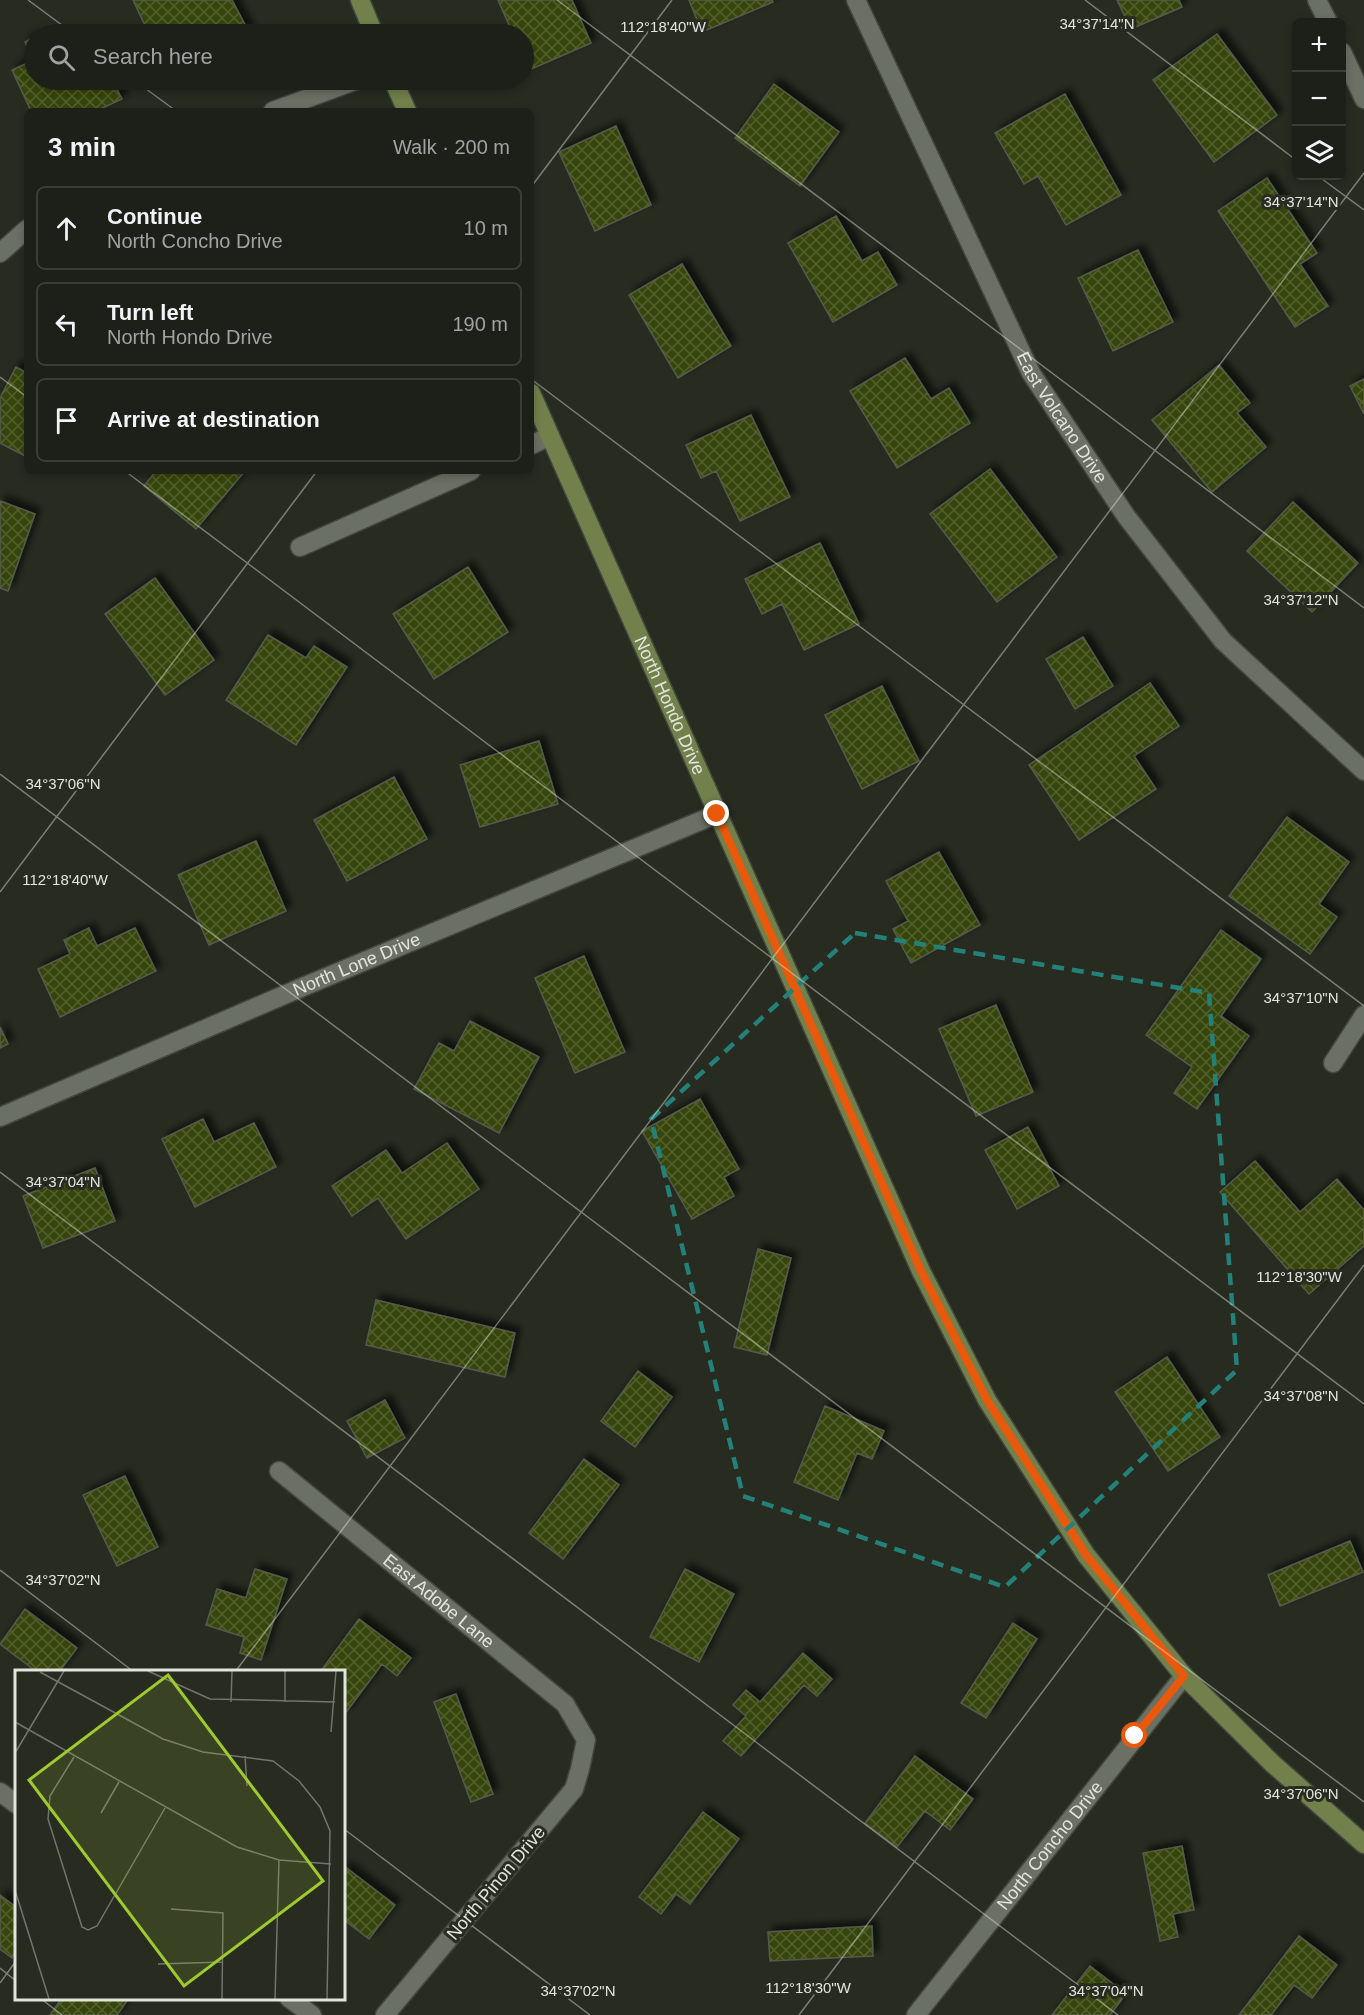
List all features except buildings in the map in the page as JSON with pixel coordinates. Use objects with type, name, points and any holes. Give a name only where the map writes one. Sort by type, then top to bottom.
[{"type":"street","points":[[360,0],[370,24]]},
{"type":"street","name":"East Volcano Drive","points":[[856,0],[1031,373],[1075,440],[1126,516],[1222,641],[1364,771]]},
{"type":"street","points":[[1317,0],[1326,18]]},
{"type":"street","points":[[1346,62],[1364,99]]},
{"type":"street","points":[[281,108],[330,90]]},
{"type":"street","points":[[398,90],[406,108]]},
{"type":"street","points":[[0,254],[24,232]]},
{"type":"street","name":"North Hondo Drive","points":[[534,400],[921,1271],[987,1400],[1086,1555],[1184,1676],[1273,1764],[1364,1844]]},
{"type":"street","points":[[534,444],[550,436]]},
{"type":"street","points":[[300,547],[464,474]]},
{"type":"street","name":"North Lone Drive","points":[[0,1117],[305,986],[717,814]]},
{"type":"street","points":[[1333,1063],[1364,1015]]},
{"type":"street","name":"East Adobe Lane","points":[[279,1471],[565,1704],[586,1740]]},
{"type":"street","name":"North Concho Drive","points":[[916,2015],[1184,1676]]},
{"type":"street","name":"North Pinon Drive","points":[[385,2015],[574,1789],[586,1740]]},
{"type":"street","points":[[0,1792],[15,1803]]},
{"type":"street","points":[[292,2000],[312,2015]]},
{"type":"highlighted area","points":[[855,933],[1209,993],[1237,1370],[1005,1587],[743,1496],[651,1119]]},
{"type":"route","points":[[717,814],[921,1271],[987,1400],[1086,1555],[1184,1676],[1135,1736]]}]
